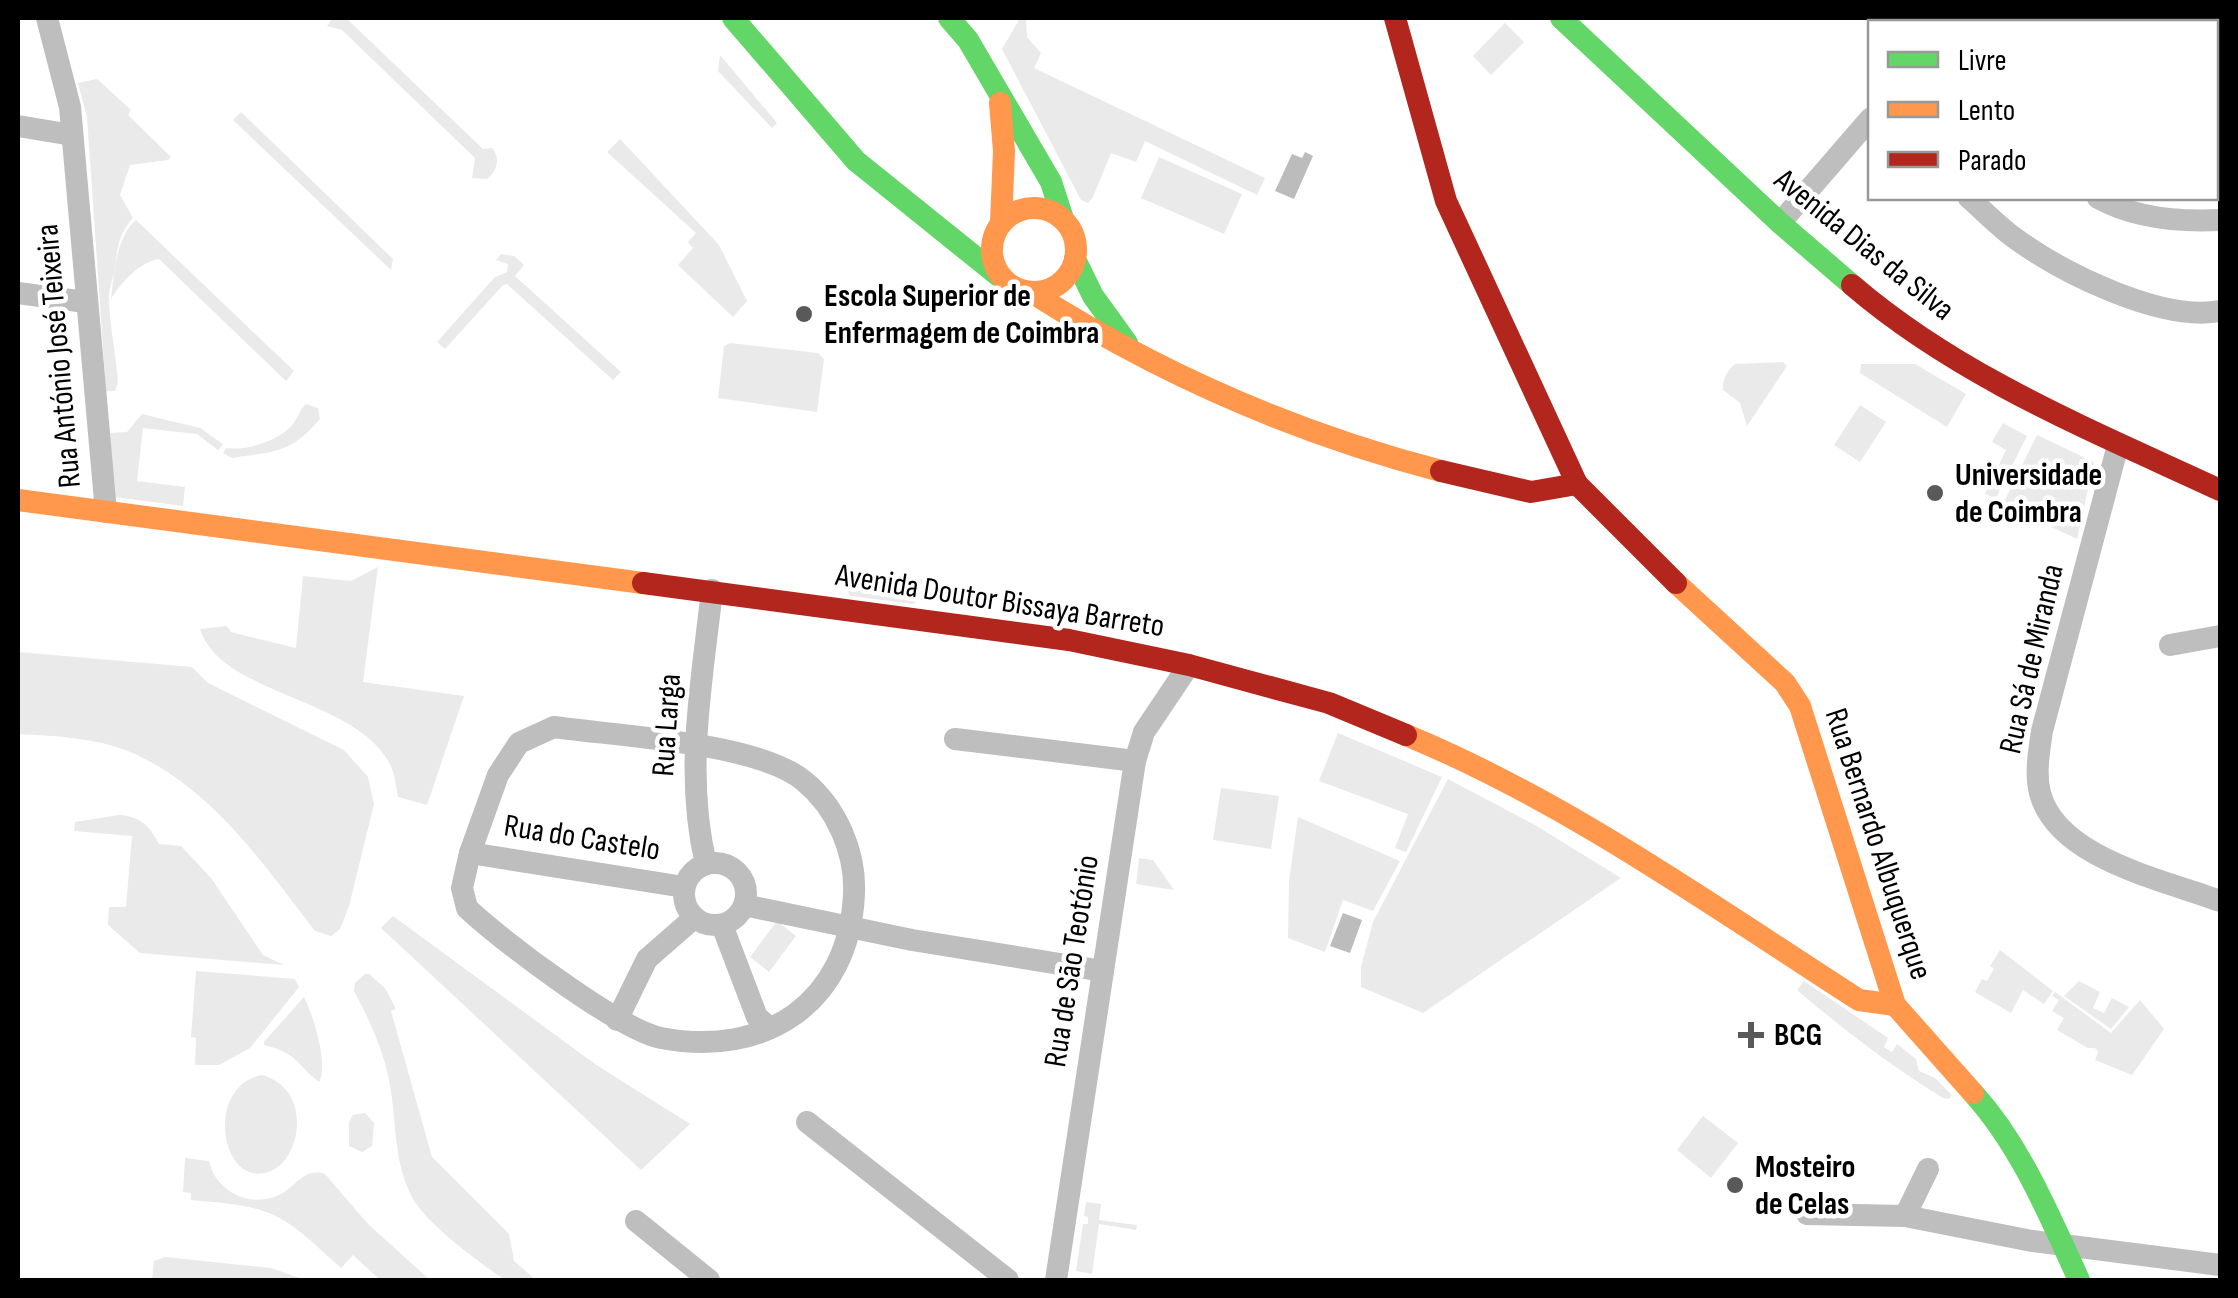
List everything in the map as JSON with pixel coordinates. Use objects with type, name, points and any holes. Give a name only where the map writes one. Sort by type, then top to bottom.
[{"type":"street","name":"Rua António José Teixeira","points":[[47,18],[70,106],[106,512]]},
{"type":"street","points":[[733,18],[856,161],[1005,282],[1031,292],[1068,318],[1230,399],[1409,464],[1539,492],[1577,484]]},
{"type":"street","points":[[949,18],[968,40],[1051,182],[1063,219],[1072,232],[1075,259],[1093,296],[1133,350]]},
{"type":"street","name":"Rua Bernardo Albuquerque","points":[[1395,18],[1446,200],[1577,484],[1710,617],[1785,684],[1800,706],[1895,1005],[1992,1114],[2039,1193],[2079,1280]]},
{"type":"street","name":"Avenida Dias da Silva","points":[[1562,18],[1780,223],[1866,296],[1934,346],[2012,392],[2220,490]]},
{"type":"street","points":[[1000,98],[1004,151],[993,260],[1005,282]]},
{"type":"street","points":[[1780,223],[1868,121]]},
{"type":"street","points":[[18,126],[72,134]]},
{"type":"street","points":[[1970,200],[2015,239],[2086,281],[2156,306],[2220,311]]},
{"type":"street","points":[[2102,200],[2180,222],[2220,220]]},
{"type":"street","points":[[940,232],[997,230],[1024,209],[1038,208],[1063,219]]},
{"type":"street","points":[[1031,292],[1054,288],[1071,270],[1075,259]]},
{"type":"street","points":[[18,293],[85,302]]},
{"type":"street","name":"Rua Sá de Miranda","points":[[2118,445],[2042,732],[2038,772],[2041,796],[2062,831],[2094,855],[2220,901]]},
{"type":"street","name":"Avenida Doutor Bissaya Barreto","points":[[18,500],[1070,640],[1190,665],[1328,703],[1460,757],[1683,885],[1860,1000],[1895,1005]]},
{"type":"street","name":"Rua Larga","points":[[706,864],[697,828],[694,746],[712,590]]},
{"type":"street","points":[[2170,645],[2220,636]]},
{"type":"street","name":"Rua de São Teotónio","points":[[1056,1280],[1136,761],[1144,732],[1190,665]]},
{"type":"street","points":[[554,727],[694,746],[780,766],[804,781],[831,813],[849,848],[855,870],[852,928],[834,974],[812,1000],[787,1020],[752,1036],[700,1044],[656,1038],[617,1020],[467,908],[462,888],[498,774],[519,743],[554,727]]},
{"type":"street","points":[[955,739],[1136,761]]},
{"type":"street","name":"Rua do Castelo","points":[[470,854],[684,887]]},
{"type":"street","points":[[706,864],[732,868],[742,878],[746,891],[736,918],[722,925],[702,924],[685,904],[684,887],[696,869],[706,864]]},
{"type":"street","points":[[744,905],[912,940],[1103,971]]},
{"type":"street","points":[[617,1020],[647,959],[694,918]]},
{"type":"street","points":[[722,925],[758,1017],[770,1028]]},
{"type":"street","points":[[807,1122],[1008,1280]]},
{"type":"street","points":[[1905,1216],[1928,1169]]},
{"type":"street","points":[[1807,1214],[1905,1216],[2063,1245],[2220,1266]]},
{"type":"street","points":[[636,1220],[709,1280]]},
{"type":"shaded area","points":[[333,18],[346,18],[483,149],[492,148],[497,161],[487,179],[472,178],[475,158],[342,30],[327,26]]},
{"type":"shaded area","points":[[1020,18],[1026,18],[1027,37],[1041,53],[1034,68],[1265,178],[1257,195],[1145,141],[1136,162],[1111,153],[1093,197],[1088,203],[1081,200],[1002,49]]},
{"type":"shaded area","points":[[1505,23],[1524,42],[1491,75],[1473,56]]},
{"type":"shaded area","points":[[720,55],[777,123],[772,128],[718,71]]},
{"type":"shaded area","points":[[97,79],[131,110],[128,115],[171,157],[130,165],[120,195],[133,218],[120,238],[109,296],[118,382],[115,391],[106,391],[87,117],[78,83]]},
{"type":"shaded area","points":[[241,112],[393,259],[391,270],[233,120]]},
{"type":"shaded area","points":[[620,139],[719,245],[747,301],[733,317],[678,265],[693,248],[688,242],[696,233],[607,152]]},
{"type":"shaded area","points":[[1305,152],[1313,156],[1294,199],[1275,191],[1292,154],[1302,158]]},
{"type":"shaded area","points":[[1159,157],[1242,194],[1224,234],[1141,198]]},
{"type":"shaded area","points":[[136,220],[294,371],[286,381],[159,259],[138,269],[111,299],[120,246]]},
{"type":"shaded area","points":[[501,254],[514,256],[524,265],[515,276],[621,372],[613,380],[507,284],[445,349],[437,342],[495,277],[507,272],[508,264],[496,260]]},
{"type":"shaded area","points":[[730,343],[818,353],[824,359],[817,412],[718,398],[724,346]]},
{"type":"shaded area","points":[[1783,362],[1787,366],[1747,426],[1740,403],[1723,390],[1727,372],[1735,364]]},
{"type":"shaded area","points":[[1861,364],[1915,364],[1966,394],[1947,427],[1860,373]]},
{"type":"shaded area","points":[[306,404],[318,408],[320,419],[290,445],[232,458],[223,453],[226,448],[253,446],[280,435]]},
{"type":"shaded area","points":[[1860,405],[1886,422],[1860,462],[1834,445]]},
{"type":"shaded area","points":[[142,414],[200,428],[223,444],[218,450],[197,434],[143,428],[137,481],[185,487],[183,506],[114,497],[110,433],[127,432]]},
{"type":"shaded area","points":[[2003,423],[2027,436],[1996,498],[1985,494],[2006,450],[1992,442]]},
{"type":"shaded area","points":[[2037,435],[2094,462],[2077,539],[2003,504]]},
{"type":"shaded area","points":[[378,567],[363,682],[464,696],[427,805],[398,797],[391,766],[374,743],[350,725],[234,669],[213,651],[200,629],[227,626],[231,632],[296,648],[303,576],[351,581]]},
{"type":"shaded area","points":[[837,570],[926,580],[925,592],[933,594],[932,599],[920,598],[913,604],[850,596]]},
{"type":"shaded area","points":[[18,652],[192,667],[208,683],[344,750],[368,777],[374,804],[340,929],[331,936],[315,931],[236,832],[165,770],[109,745],[18,734]]},
{"type":"shaded area","points":[[1338,733],[1442,777],[1406,852],[1395,848],[1408,814],[1319,781]]},
{"type":"shaded area","points":[[1448,779],[1535,825],[1621,878],[1423,1013],[1361,987],[1361,967],[1373,922]]},
{"type":"shaded area","points":[[1221,788],[1279,796],[1271,849],[1213,840]]},
{"type":"shaded area","points":[[119,815],[144,823],[159,844],[181,846],[211,878],[263,955],[284,965],[140,953],[108,925],[109,907],[126,907],[132,836],[74,831],[75,822]]},
{"type":"shaded area","points":[[1298,817],[1400,861],[1373,911],[1343,900],[1325,952],[1288,938],[1289,881]]},
{"type":"shaded area","points":[[1139,858],[1153,860],[1174,890],[1136,884]]},
{"type":"shaded area","points":[[1343,913],[1362,920],[1350,953],[1330,946]]},
{"type":"shaded area","points":[[393,916],[595,1064],[690,1124],[641,1170],[381,928]]},
{"type":"shaded area","points":[[777,921],[796,936],[769,972],[750,957]]},
{"type":"shaded area","points":[[2000,950],[2053,991],[2044,1004],[2023,990],[2011,1013],[1975,992],[1982,979],[1987,981],[1994,969],[1990,966]]},
{"type":"shaded area","points":[[196,971],[295,979],[299,987],[250,1048],[219,1065],[195,1065],[196,1038],[191,1037]]},
{"type":"shaded area","points":[[365,974],[385,988],[396,1009],[391,1011],[432,1157],[509,1234],[514,1261],[536,1280],[505,1280],[495,1273],[435,1225],[409,1191],[400,1162],[384,1060],[354,991],[355,983]]},
{"type":"shaded area","points":[[1804,981],[1888,1038],[1884,1047],[1892,1052],[1897,1044],[1916,1059],[1919,1071],[1935,1078],[1952,1095],[1949,1099],[1905,1073],[1832,1019],[1797,990]]},
{"type":"shaded area","points":[[2079,981],[2100,992],[2093,1008],[2104,1013],[2112,998],[2129,1007],[2111,1029],[2064,996]]},
{"type":"shaded area","points":[[2055,992],[2111,1033],[2140,1000],[2164,1029],[2132,1075],[2095,1060],[2095,1048],[2057,1030],[2064,1018],[2052,1011],[2059,1000],[2052,996]]},
{"type":"shaded area","points":[[304,997],[321,1053],[319,1082],[291,1056],[264,1045]]},
{"type":"shaded area","points":[[262,1075],[288,1092],[297,1120],[292,1146],[282,1163],[271,1171],[254,1173],[240,1166],[231,1153],[226,1116],[231,1098],[243,1083]]},
{"type":"shaded area","points":[[365,1113],[374,1123],[372,1146],[362,1152],[349,1146],[349,1122],[353,1115]]},
{"type":"shaded area","points":[[1703,1116],[1738,1143],[1711,1178],[1677,1150]]},
{"type":"shaded area","points":[[185,1158],[209,1161],[226,1188],[255,1200],[277,1196],[311,1173],[325,1174],[368,1224],[430,1280],[380,1280],[353,1255],[341,1268],[303,1234],[274,1215],[191,1200],[191,1193],[183,1192]]},
{"type":"shaded area","points":[[1086,1202],[1101,1204],[1099,1220],[1137,1225],[1136,1230],[1099,1224],[1092,1274],[1076,1271],[1083,1224],[1088,1224],[1088,1217],[1084,1216]]},
{"type":"shaded area","points":[[165,1257],[271,1268],[305,1280],[152,1280],[154,1261]]},
{"type":"traffic: fast","points":[[733,18],[856,161],[1005,281]]},
{"type":"traffic: fast","points":[[949,18],[968,40],[1051,182],[1063,219]]},
{"type":"traffic: fast","points":[[1561,18],[1852,285]]},
{"type":"traffic: fast","points":[[1075,259],[1093,296],[1127,343]]},
{"type":"traffic: fast","points":[[1973,1093],[2020,1158],[2079,1280]]},
{"type":"traffic: slow","points":[[1000,103],[1004,151],[1001,223]]},
{"type":"traffic: slow","points":[[1034,208],[1050,211],[1064,220],[1073,234],[1076,250],[1073,266],[1064,280],[1050,289],[1034,292],[1018,289],[1004,280],[995,266],[992,250],[995,234],[1004,220],[1018,211],[1034,208]]},
{"type":"traffic: slow","points":[[1031,292],[1128,349],[1229,398],[1333,438],[1441,471]]},
{"type":"traffic: slow","points":[[18,500],[643,583]]},
{"type":"traffic: slow","points":[[1676,583],[1785,683],[1800,706],[1895,1005],[1973,1093]]},
{"type":"traffic: slow","points":[[1406,735],[1581,823],[1859,1000],[1895,1005]]},
{"type":"traffic: jam","points":[[1395,18],[1446,201],[1577,484],[1676,583]]},
{"type":"traffic: jam","points":[[1852,285],[1893,318],[1982,375],[2220,490]]},
{"type":"traffic: jam","points":[[1441,471],[1531,492],[1577,484]]},
{"type":"traffic: jam","points":[[643,583],[1069,640],[1189,665],[1329,703],[1406,735]]},
{"type":"place","name":"Escola Superior de Enfermagem de Coimbra","points":[[804,314]]},
{"type":"place","name":"Universidade de Coimbra","points":[[1935,493]]},
{"type":"place","name":"BCG","points":[[1751,1035]]},
{"type":"place","name":"Mosteiro de Celas","points":[[1735,1185]]}]
